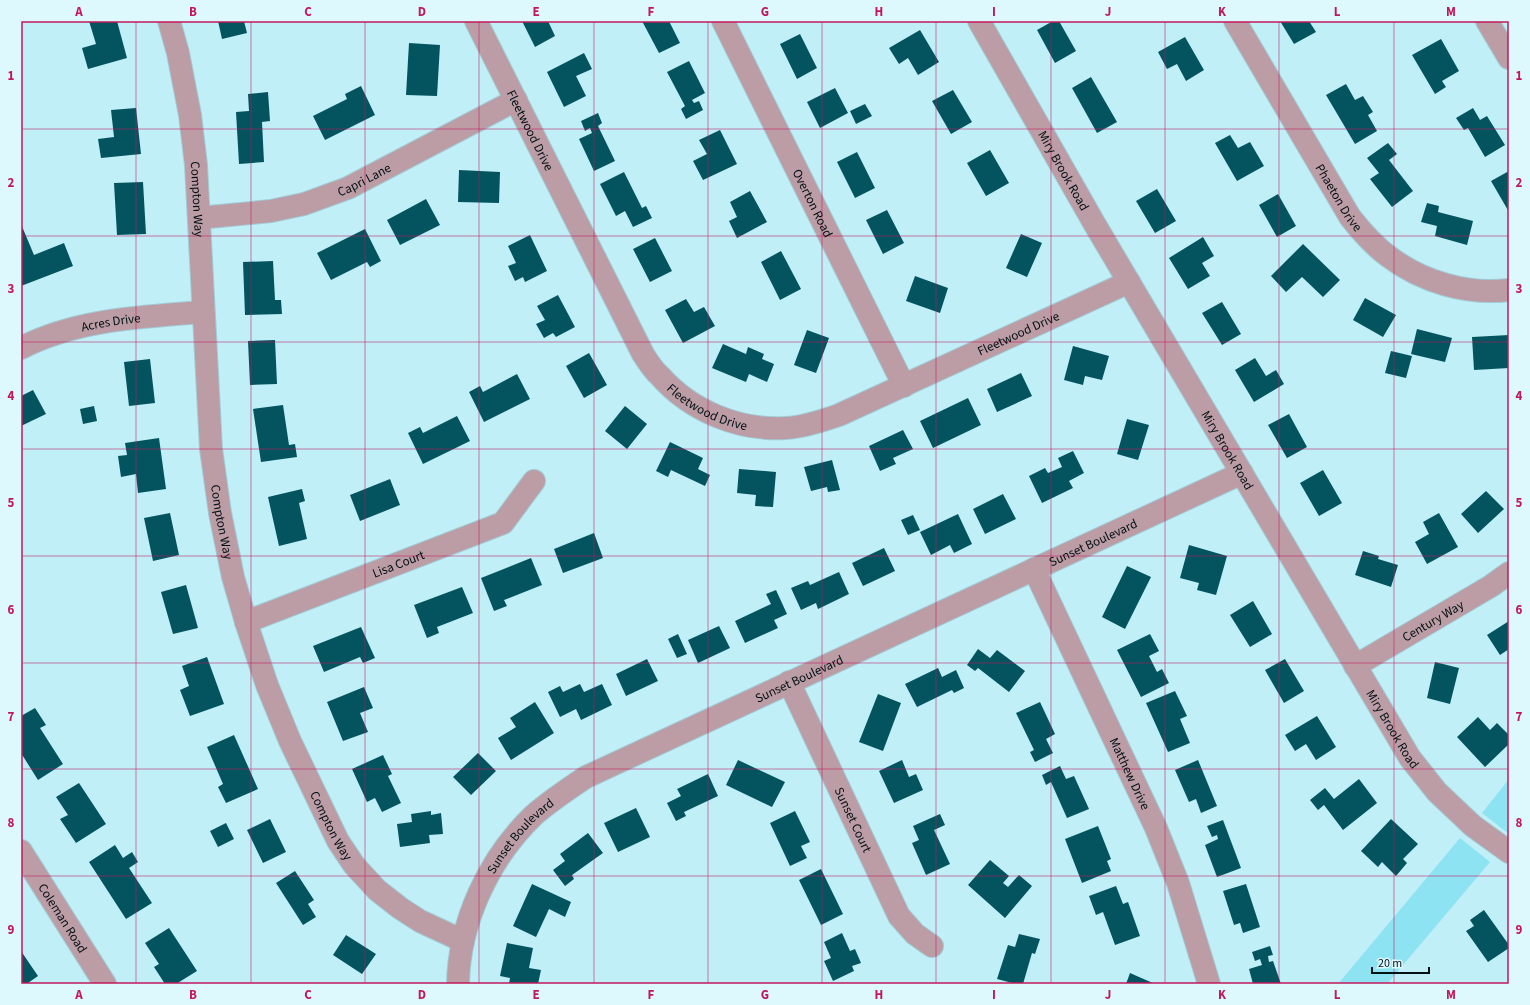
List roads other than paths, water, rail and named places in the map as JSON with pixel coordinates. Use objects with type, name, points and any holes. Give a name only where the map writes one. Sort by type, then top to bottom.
[{"type":"street","name":"Compton Way","points":[[169,21],[178,53],[190,115],[196,165],[212,456],[233,577],[246,622],[267,685],[284,727],[338,841],[354,865],[377,890],[400,908],[420,921],[464,941]]},
{"type":"street","name":"Fleetwood Drive","points":[[476,21],[643,354],[660,376],[680,395],[703,410],[728,421],[755,427],[785,428],[815,424],[839,416],[1129,282]]},
{"type":"street","name":"Overton Road","points":[[723,21],[904,386]]},
{"type":"street","name":"Miry Brook Road","points":[[979,21],[1129,282],[1410,758],[1442,797],[1473,826],[1509,852]]},
{"type":"street","name":"Phaeton Drive","points":[[1235,21],[1350,217],[1367,238],[1388,256],[1414,273],[1443,284],[1470,290],[1497,292],[1509,290]]},
{"type":"street","points":[[1488,21],[1509,58]]},
{"type":"street","name":"Capri Lane","points":[[199,218],[271,211],[304,204],[348,188],[516,100]]},
{"type":"street","name":"Acres Drive","points":[[21,348],[82,326],[125,318],[203,312]]},
{"type":"street","name":"Sunset Boulevard","points":[[458,984],[464,941],[478,897],[493,866],[510,841],[534,816],[557,796],[586,778],[789,682],[1242,473]]},
{"type":"street","name":"Lisa Court","points":[[246,622],[503,523],[534,481]]},
{"type":"street","name":"Matthew Drive","points":[[1034,570],[1156,828],[1178,883],[1209,984]]},
{"type":"street","name":"Century Way","points":[[1355,666],[1491,586],[1509,572]]},
{"type":"street","name":"Sunset Court","points":[[789,682],[899,916],[915,934],[932,946]]},
{"type":"street","name":"Coleman Road","points":[[21,851],[105,984]]}]
